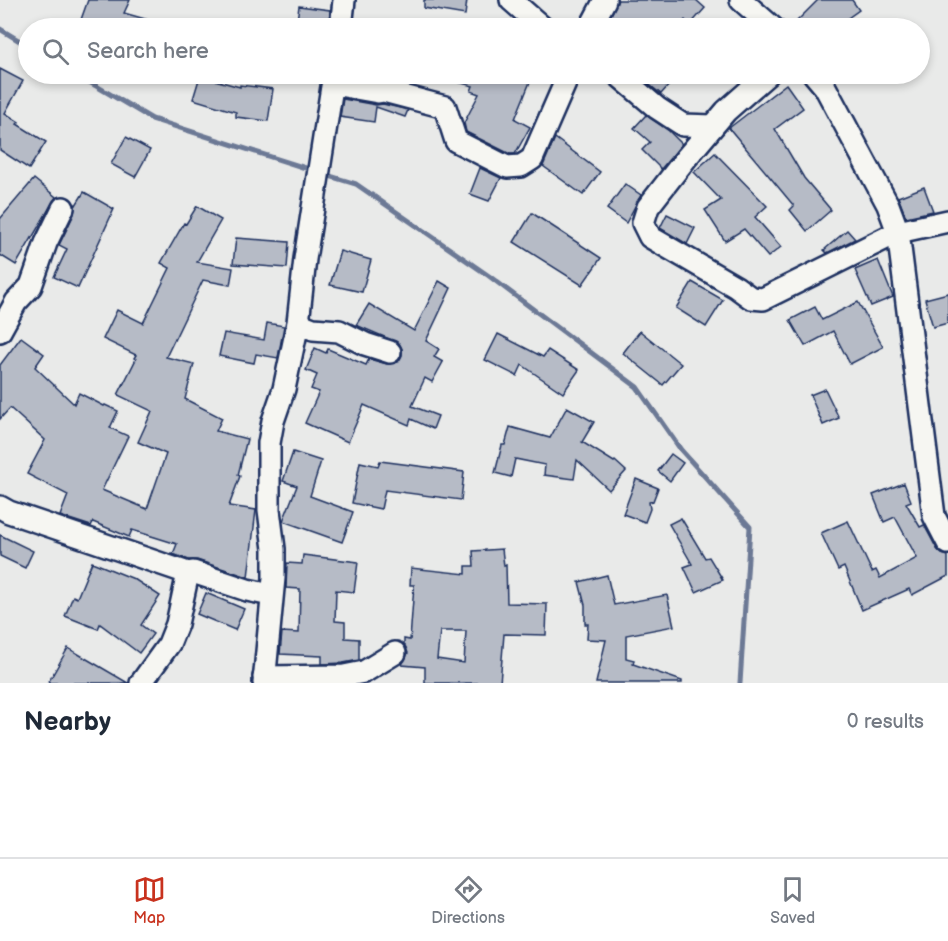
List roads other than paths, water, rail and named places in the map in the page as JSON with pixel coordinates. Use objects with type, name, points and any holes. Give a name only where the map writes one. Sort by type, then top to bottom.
[{"type":"street","points":[[342,18],[344,0]]},
{"type":"street","points":[[511,0],[532,18]]},
{"type":"street","points":[[595,18],[605,0]]},
{"type":"street","points":[[743,1],[762,18]]},
{"type":"street","points":[[333,84],[305,259],[298,323],[284,389],[273,421],[269,443],[269,510],[274,549],[264,680],[344,676],[364,672],[395,653]]},
{"type":"street","points":[[351,84],[445,106],[456,141],[507,167],[521,166],[532,159],[565,84]]},
{"type":"street","points":[[629,84],[657,108],[683,125],[713,126]]},
{"type":"street","points":[[757,84],[726,111],[648,207],[643,223],[650,237],[751,298],[763,299],[898,232],[948,221]]},
{"type":"street","points":[[822,84],[888,205],[898,232],[934,516],[948,543]]},
{"type":"street","points":[[0,331],[16,302],[31,286],[46,243],[63,208]]},
{"type":"street","points":[[298,323],[313,329],[339,331],[365,344],[390,352]]},
{"type":"street","points":[[0,507],[188,573],[193,572],[247,590],[272,595]]},
{"type":"street","points":[[141,683],[169,644],[177,624],[188,573]]},
{"type":"waterway","points":[[0,29],[18,40]]},
{"type":"waterway","points":[[93,84],[152,119],[315,171]]},
{"type":"waterway","points":[[323,174],[356,184],[489,276],[637,387],[681,450],[750,527],[740,683]]}]
